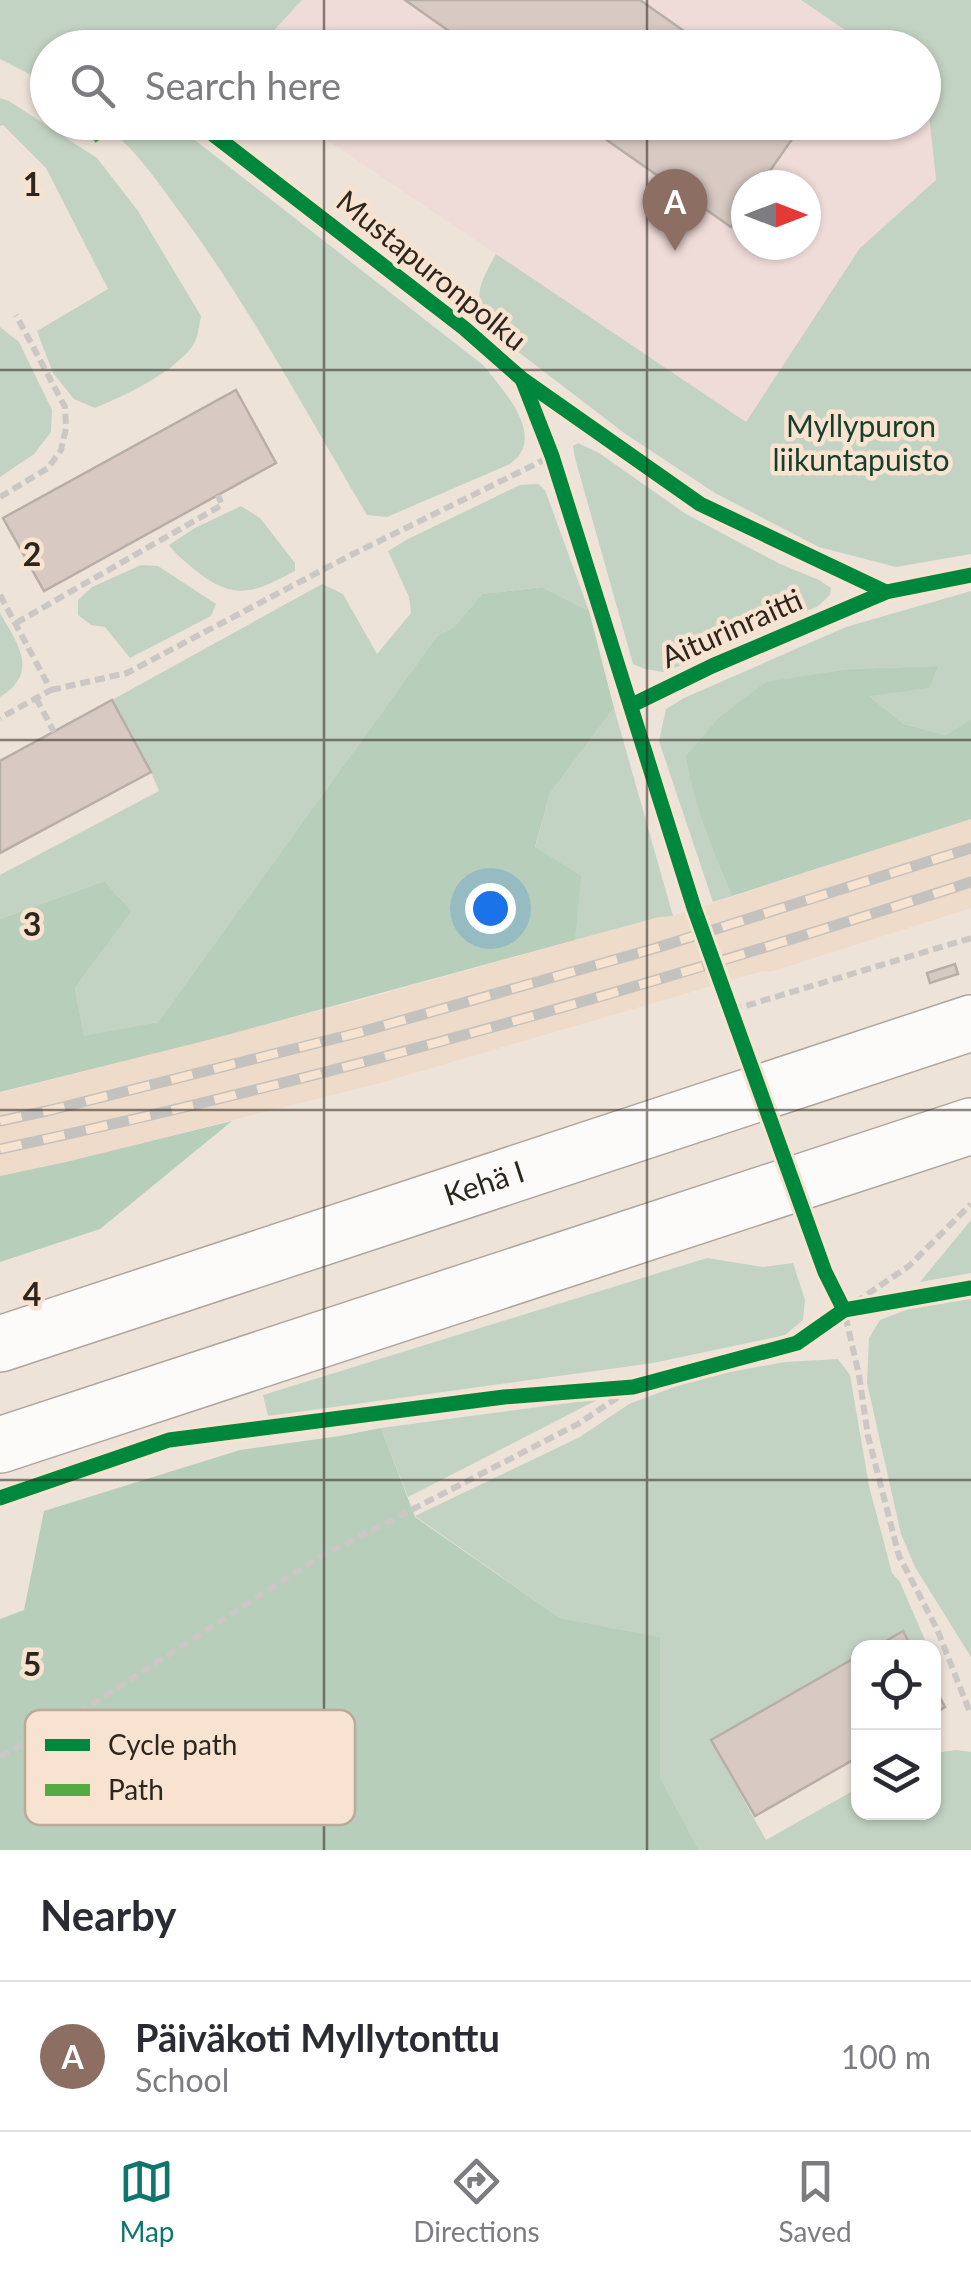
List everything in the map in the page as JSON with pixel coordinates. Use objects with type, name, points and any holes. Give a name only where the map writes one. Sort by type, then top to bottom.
[{"type":"highway","name":"Kehä I","points":[[0,1344],[971,1024]]},
{"type":"highway","points":[[0,1445],[971,1126]]},
{"type":"path","points":[[0,497],[48,468],[61,450],[66,428],[65,407],[16,315]]},
{"type":"path","points":[[0,718],[52,690],[127,673],[549,449],[558,474]]},
{"type":"path","points":[[16,624],[222,505],[218,495]]},
{"type":"path","points":[[101,560],[110,570]]},
{"type":"path","points":[[0,595],[52,690]]},
{"type":"path","points":[[36,698],[54,732]]},
{"type":"path","points":[[731,1010],[971,938]]},
{"type":"path","points":[[828,1321],[841,1304],[909,1266],[971,1204]]},
{"type":"path","points":[[841,1304],[880,1304]]},
{"type":"path","points":[[841,1304],[859,1375],[868,1436],[899,1556],[938,1629],[969,1710]]},
{"type":"path","points":[[596,1390],[652,1382]]},
{"type":"path","points":[[83,1710],[316,1559],[578,1424],[634,1387]]},
{"type":"path","points":[[0,1756],[25,1743]]},
{"type":"shaded area","points":[[302,0],[801,0],[845,30],[276,30]]},
{"type":"shaded area","points":[[327,140],[932,140],[936,181],[860,248],[746,423]]},
{"type":"shaded area","points":[[971,819],[971,908],[770,972],[380,1083],[0,1176],[0,1093],[670,917]]},
{"type":"green space","points":[[0,0],[302,0],[275,30],[30,30],[30,74],[0,59]]},
{"type":"green space","name":"Myllypuron liikuntapuisto","points":[[801,0],[971,0],[971,554],[896,567],[819,547],[715,493],[624,433],[486,327],[480,305],[480,289],[496,254],[746,422],[860,248],[936,180],[932,140],[941,140],[941,30],[845,30]]},
{"type":"green space","points":[[0,98],[30,115],[30,140],[69,140],[97,158],[138,211],[201,316],[196,340],[183,357],[147,383],[95,408],[74,399],[53,373],[37,331],[108,289],[46,168],[0,126]]},
{"type":"green space","points":[[122,140],[195,140],[483,365],[520,418],[525,441],[519,455],[510,464],[387,517],[367,515],[232,287]]},
{"type":"green space","points":[[0,327],[19,342],[52,410],[51,432],[34,454],[0,477]]},
{"type":"green space","points":[[578,443],[599,453],[686,514],[780,564],[819,580],[831,588],[830,595],[817,607],[663,672],[633,664],[575,458],[573,446]]},
{"type":"green space","points":[[538,484],[545,490],[589,611],[542,587],[482,594],[454,627],[437,636],[158,1022],[84,1037],[75,988],[132,911],[104,881],[0,919],[0,875],[159,791],[112,700],[322,584],[343,594],[377,654],[411,613],[409,597],[388,551],[520,485]]},
{"type":"green space","points":[[241,506],[260,518],[295,563],[295,571],[258,588],[224,588],[199,573],[169,545]]},
{"type":"green space","points":[[141,565],[158,566],[216,604],[211,616],[130,658],[105,627],[91,625],[78,615],[78,600],[92,587]]},
{"type":"green space","points":[[542,587],[589,611],[614,708],[550,793],[535,847],[581,876],[575,940],[0,1092],[0,919],[104,881],[132,911],[75,988],[84,1036],[158,1022],[437,636],[454,627],[482,594]]},
{"type":"green space","points":[[971,591],[971,719],[946,735],[904,724],[868,695],[930,688],[938,666],[848,669],[766,683],[719,717],[687,756],[699,810],[732,896],[713,902],[659,741],[666,709],[846,627]]},
{"type":"green space","points":[[0,613],[18,647],[22,668],[12,688],[0,697]]},
{"type":"green space","points":[[938,666],[930,688],[869,696],[904,724],[946,735],[971,719],[971,819],[732,896],[704,828],[686,756],[719,717],[766,682],[848,669]]},
{"type":"green space","points":[[614,708],[673,916],[575,940],[576,913],[535,848],[550,793]]},
{"type":"green space","points":[[232,1121],[100,1229],[0,1262],[0,1176]]},
{"type":"green space","points":[[971,1220],[971,1273],[920,1282]]},
{"type":"green space","points":[[707,1258],[763,1267],[793,1263],[805,1300],[803,1320],[785,1335],[653,1363],[268,1416],[263,1395]]},
{"type":"green space","points":[[971,1299],[971,1657],[915,1567],[901,1534],[867,1383],[869,1338],[880,1320],[914,1307]]},
{"type":"green space","points":[[838,1359],[850,1375],[869,1486],[892,1573],[900,1582],[925,1640],[908,1640],[902,1631],[886,1640],[851,1640],[851,1660],[711,1741],[766,1840],[851,1792],[851,1820],[941,1820],[941,1752],[971,1752],[971,1850],[699,1850],[660,1777],[659,1637],[560,1618],[415,1516],[580,1437],[629,1404],[698,1378],[785,1362]]},
{"type":"green space","points":[[599,1399],[408,1497],[381,1428]]},
{"type":"green space","points":[[381,1428],[415,1517],[560,1618],[660,1637],[660,1777],[699,1850],[0,1850],[0,1619],[24,1610],[44,1511],[240,1450]]},
{"type":"building","points":[[405,0],[640,0],[682,30],[448,30]]},
{"type":"building","points":[[607,140],[791,140],[770,170],[731,170],[731,227]]},
{"type":"building","points":[[236,390],[276,463],[44,591],[3,518]]},
{"type":"building","points":[[112,700],[151,772],[0,853],[0,761]]},
{"type":"building","points":[[955,964],[958,974],[930,983],[927,973]]},
{"type":"building","points":[[903,1631],[908,1640],[888,1640]]},
{"type":"building","points":[[851,1660],[851,1761],[755,1816],[711,1740]]},
{"type":"railway","points":[[0,1121],[361,1032],[656,948],[971,848]]},
{"type":"railway","points":[[0,1149],[245,1092],[489,1028],[731,958],[971,882]]},
{"type":"cycle path","name":"Mustapuronpolku","points":[[220,140],[464,328],[522,379],[700,504],[886,592]]},
{"type":"cycle path","points":[[522,379],[552,456],[694,908],[825,1272],[844,1310]]},
{"type":"cycle path","name":"Aiturinraitti","points":[[632,705],[712,666],[886,592],[971,575]]},
{"type":"cycle path","points":[[0,1498],[169,1440],[504,1397],[633,1387],[797,1343],[844,1310],[971,1288]]},
{"type":"place","name":"Päiväkoti Myllytonttu","points":[[675,251]]}]
